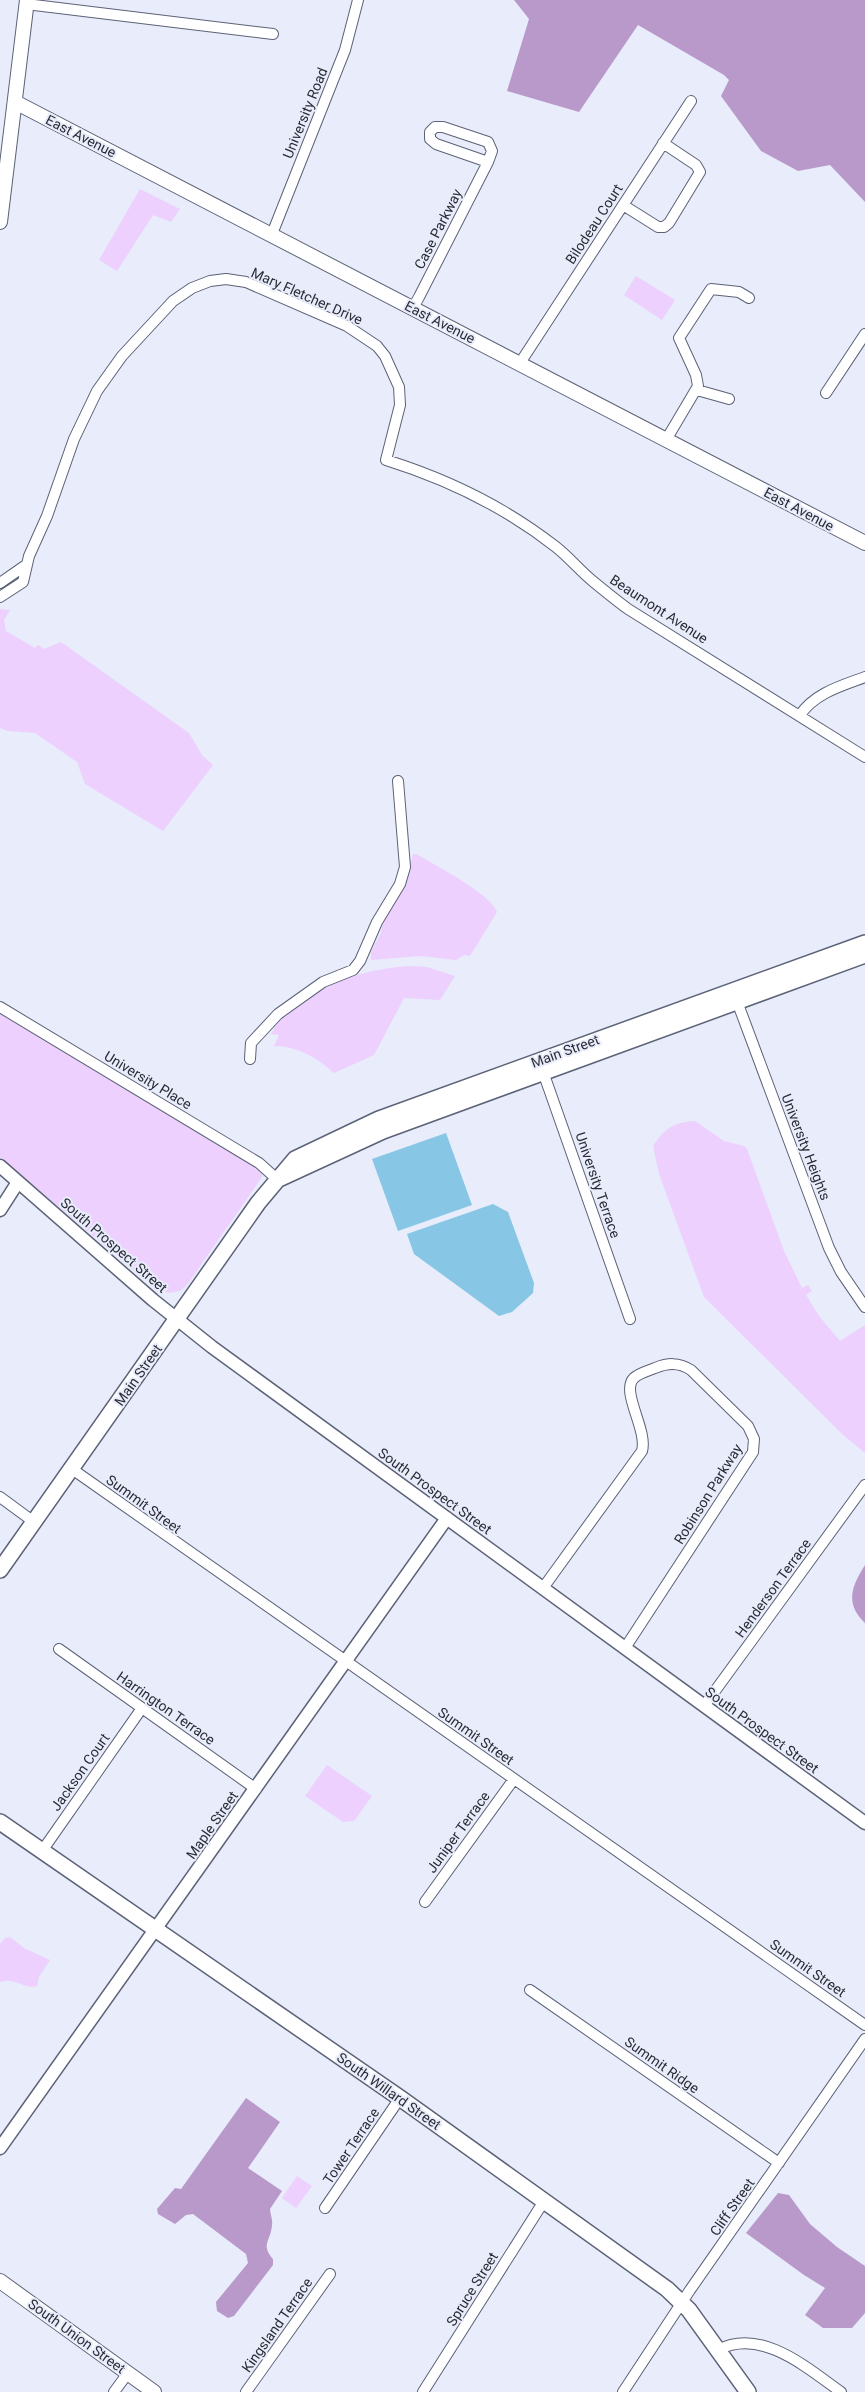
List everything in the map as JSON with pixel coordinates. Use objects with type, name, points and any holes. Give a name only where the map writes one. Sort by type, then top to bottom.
[{"type":"main road","points":[[0,222],[27,2]]},
{"type":"main road","name":"East Avenue","points":[[15,102],[865,543]]},
{"type":"main road","name":"Main Street","points":[[735,996],[865,942]]},
{"type":"main road","name":"Main Street","points":[[0,1570],[258,1203],[278,1180],[384,1130],[541,1066],[735,996],[865,955]]},
{"type":"main road","name":"South Willard Street","points":[[0,1822],[400,2098],[667,2289],[682,2302],[748,2392]]},
{"type":"main road","name":"South Union Street","points":[[0,2281],[154,2392]]},
{"type":"street","name":"University Road","points":[[272,234],[345,50],[358,0]]},
{"type":"street","points":[[27,2],[273,34]]},
{"type":"street","name":"Bilodeau Court","points":[[520,363],[691,101]]},
{"type":"street","points":[[441,126],[488,142],[492,151],[488,162],[434,144],[430,138],[430,132],[434,128],[441,126]]},
{"type":"street","points":[[623,205],[660,227],[668,225],[700,176],[700,170],[696,165],[663,143]]},
{"type":"street","name":"Case Parkway","points":[[413,308],[488,162]]},
{"type":"street","name":"Mary Fletcher Drive","points":[[0,597],[23,582],[26,565],[53,500],[74,439],[97,391],[122,356],[173,302],[192,288],[210,281],[226,279],[246,282],[347,326],[377,346],[385,356],[399,387],[400,405],[386,460]]},
{"type":"street","points":[[666,440],[697,390],[698,381],[696,375],[679,338],[712,289],[739,292],[749,298]]},
{"type":"street","points":[[826,392],[861,350],[865,334]]},
{"type":"street","points":[[697,390],[729,399]]},
{"type":"street","name":"Beaumont Avenue","points":[[386,460],[418,470],[482,498],[517,519],[557,547],[594,582],[628,609],[865,757]]},
{"type":"street","points":[[0,582],[26,565]]},
{"type":"street","points":[[800,715],[808,704],[820,695],[865,677]]},
{"type":"street","points":[[250,1059],[251,1043],[278,1014],[323,982],[353,970],[360,961],[377,922],[400,884],[405,867],[398,781]]},
{"type":"street","name":"University Heights","points":[[735,996],[829,1248],[841,1272],[865,1307]]},
{"type":"street","name":"University Place","points":[[0,1007],[260,1163],[278,1180]]},
{"type":"street","name":"University Terrace","points":[[541,1066],[630,1319]]},
{"type":"street","name":"South Prospect Street","points":[[0,1166],[177,1319],[865,1823]]},
{"type":"street","points":[[0,1210],[18,1182]]},
{"type":"street","name":"Robinson Parkway","points":[[543,1588],[642,1451],[644,1436],[629,1391],[632,1380],[637,1376],[667,1364],[677,1364],[688,1368],[744,1422],[753,1434],[754,1447],[751,1456],[625,1648]]},
{"type":"street","name":"Summit Street","points":[[72,1469],[865,2025]]},
{"type":"street","name":"Henderson Terrace","points":[[704,1706],[865,1485]]},
{"type":"street","points":[[0,1497],[34,1522]]},
{"type":"street","name":"Maple Street","points":[[0,2148],[447,1518]]},
{"type":"street","name":"Harrington Terrace","points":[[59,1649],[256,1789]]},
{"type":"street","name":"Jackson Court","points":[[42,1851],[142,1708]]},
{"type":"street","name":"Juniper Terrace","points":[[425,1902],[514,1779]]},
{"type":"street","name":"Summit Ridge","points":[[530,1990],[779,2163]]},
{"type":"street","name":"Cliff Street","points":[[623,2392],[682,2302],[865,2039]]},
{"type":"street","name":"Tower Terrace","points":[[326,2208],[400,2098]]},
{"type":"street","name":"Spruce Street","points":[[422,2392],[544,2201]]},
{"type":"street","name":"Kingsland Terrace","points":[[246,2392],[330,2274]]},
{"type":"street","points":[[718,2350],[738,2343],[770,2348],[800,2363],[841,2392]]},
{"type":"street","points":[[114,2392],[128,2373]]},
{"type":"shaded area","points":[[514,0],[865,0],[865,202],[830,165],[798,171],[761,151],[721,96],[729,80],[724,75],[638,25],[579,112],[507,91],[529,19]]},
{"type":"shaded area","points":[[140,189],[180,209],[171,222],[153,215],[117,271],[99,260]]},
{"type":"shaded area","points":[[636,276],[675,300],[662,320],[624,295]]},
{"type":"shaded area","points":[[0,609],[10,610],[4,620],[6,631],[35,648],[38,645],[44,649],[61,642],[189,733],[202,755],[213,765],[163,831],[85,784],[77,762],[35,733],[8,731],[0,728]]},
{"type":"shaded area","points":[[413,854],[461,880],[493,905],[497,912],[470,956],[464,955],[456,960],[421,956],[371,960],[371,952],[381,933],[384,918],[407,878]]},
{"type":"shaded area","points":[[409,966],[427,967],[455,976],[440,1000],[404,998],[374,1055],[334,1073],[321,1062],[307,1054],[291,1048],[274,1046],[279,1035],[271,1034],[275,1027],[272,1026],[303,1001],[319,991],[335,983],[370,972]]},
{"type":"shaded area","points":[[0,1013],[262,1171],[262,1177],[187,1285],[180,1291],[168,1293],[144,1279],[0,1157]]},
{"type":"shaded area","points":[[695,1121],[724,1141],[744,1146],[747,1149],[784,1251],[802,1288],[808,1285],[812,1291],[806,1295],[819,1316],[840,1341],[865,1325],[865,1453],[841,1433],[704,1297],[659,1174],[653,1146],[661,1135],[675,1125]]},
{"type":"shaded area","points":[[865,1565],[865,1623],[855,1609],[852,1595],[856,1581]]},
{"type":"shaded area","points":[[327,1765],[372,1796],[354,1821],[343,1822],[305,1796]]},
{"type":"shaded area","points":[[10,1937],[24,1948],[50,1960],[39,1977],[37,1986],[32,1987],[11,1981],[0,1982],[0,1944],[5,1938]]},
{"type":"shaded area","points":[[246,2098],[280,2122],[248,2168],[282,2191],[270,2209],[272,2223],[267,2250],[273,2259],[273,2265],[234,2316],[228,2318],[217,2311],[216,2302],[248,2263],[246,2254],[193,2214],[186,2215],[175,2224],[158,2214],[157,2209],[175,2188],[181,2189]]},
{"type":"shaded area","points":[[297,2176],[312,2186],[296,2208],[282,2198]]},
{"type":"shaded area","points":[[778,2193],[789,2195],[810,2224],[837,2247],[865,2266],[865,2313],[852,2328],[823,2328],[805,2315],[825,2288],[746,2233]]},
{"type":"water","points":[[446,1133],[472,1205],[398,1231],[372,1159]]},
{"type":"water","points":[[493,1204],[508,1212],[534,1283],[533,1293],[512,1312],[499,1316],[414,1254],[407,1234]]}]
